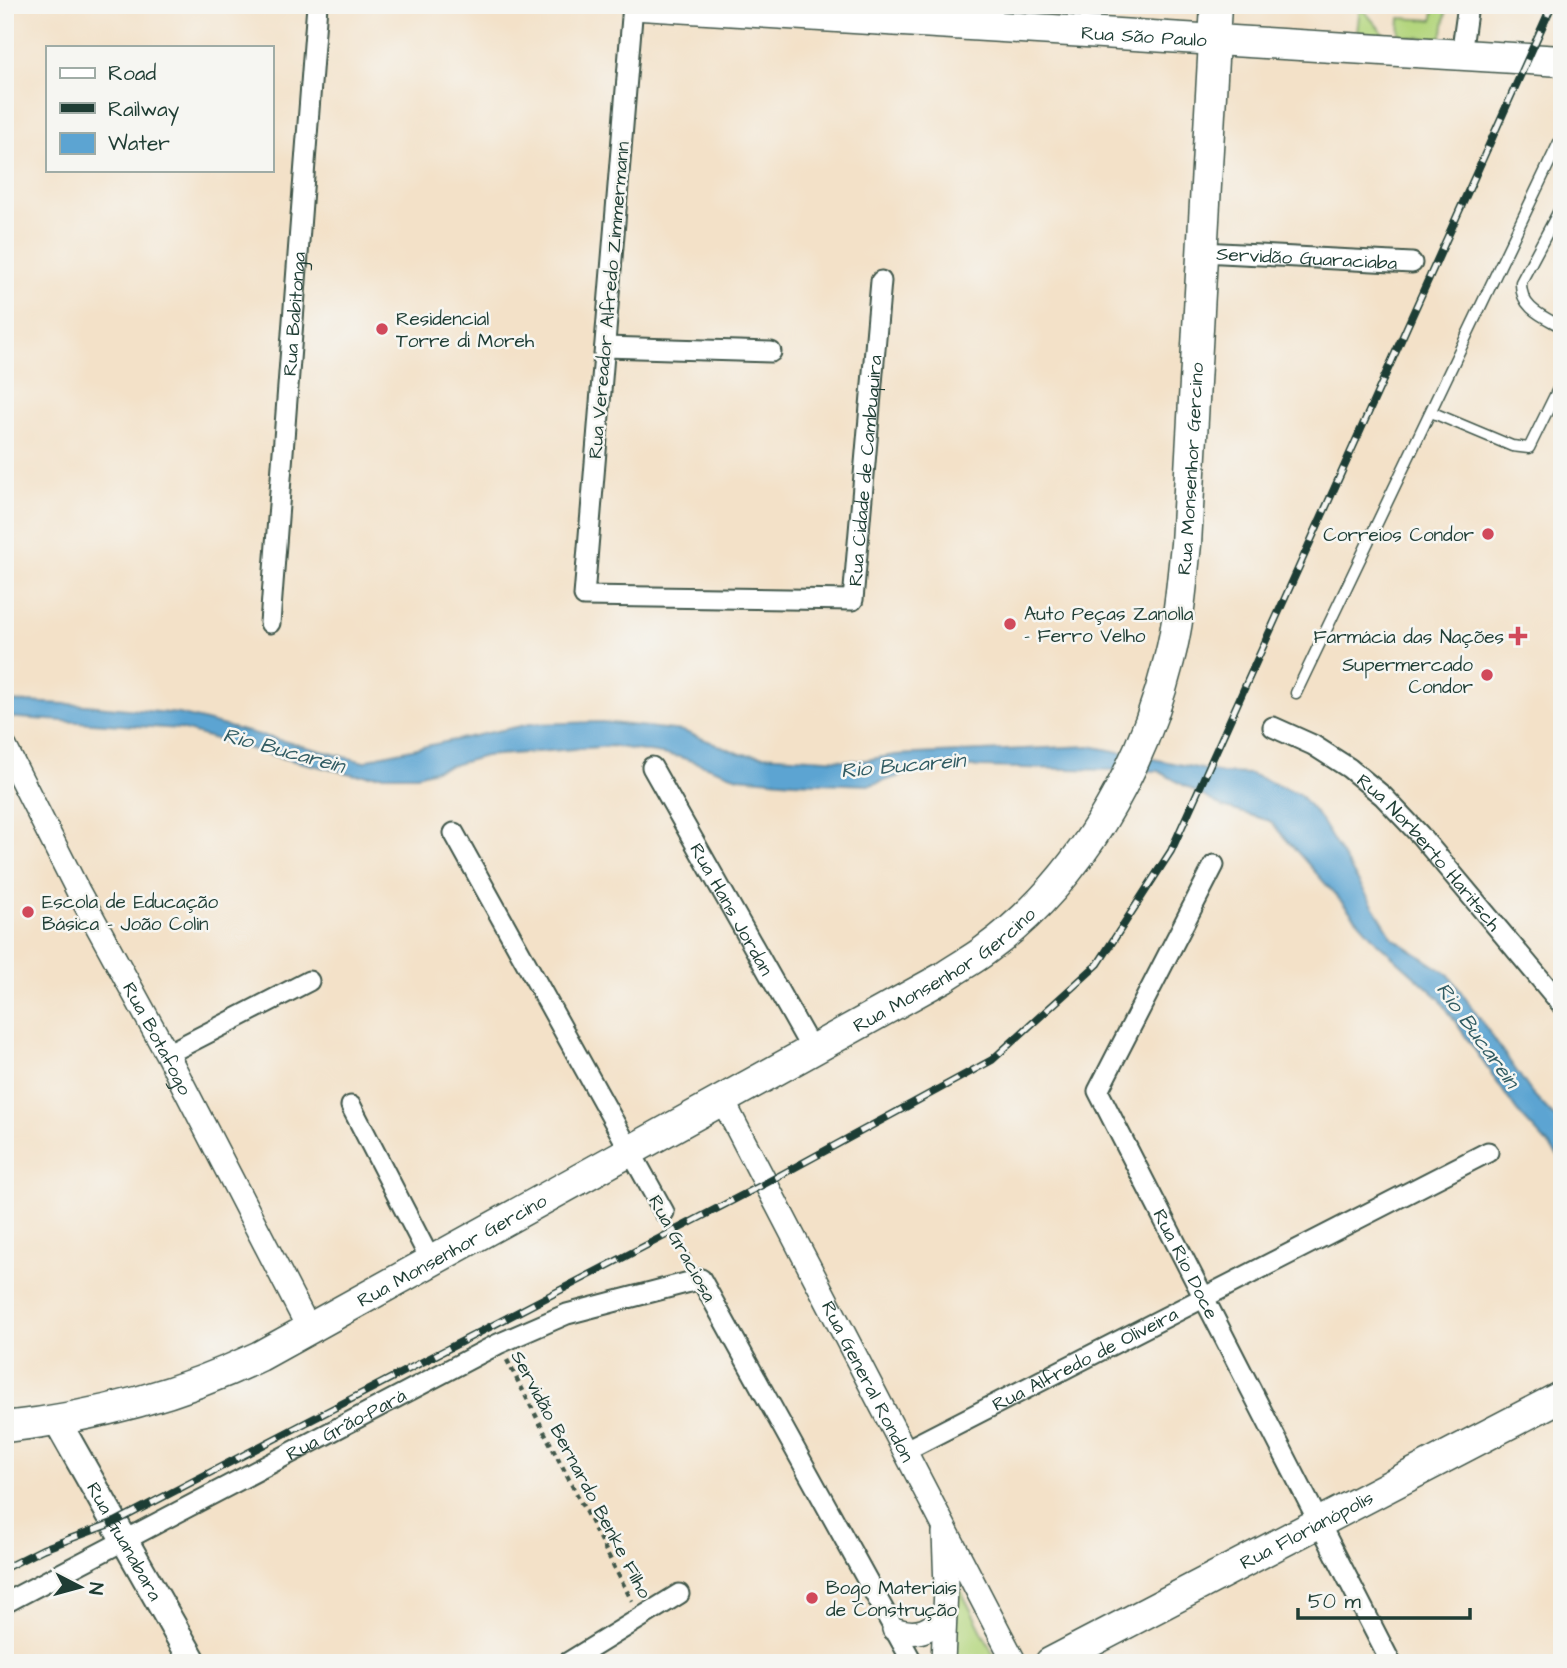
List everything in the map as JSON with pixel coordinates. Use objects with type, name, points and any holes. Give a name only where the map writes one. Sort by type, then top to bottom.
[{"type":"main road","name":"Rua São Paulo","points":[[641,5],[1562,61]]},
{"type":"main road","name":"Rua Monsenhor Gercino","points":[[5,1427],[57,1421],[128,1405],[184,1389],[260,1356],[944,976],[984,951],[1046,896],[1096,830],[1120,790],[1145,738],[1170,658],[1180,606],[1186,544],[1216,5]]},
{"type":"main road","name":"Rua Florianópolis","points":[[1050,1663],[1562,1396]]},
{"type":"main road","name":"Rua Guanabara","points":[[57,1421],[194,1663]]},
{"type":"street","name":"Rua Babitonga","points":[[270,623],[317,5]]},
{"type":"street","name":"Rua Vereador Alfredo Zimmermann","points":[[584,596],[633,5]]},
{"type":"street","points":[[1461,55],[1468,5]]},
{"type":"street","name":"Servidão Guaraciaba","points":[[1202,252],[1412,263]]},
{"type":"street","name":"Rua Cidade de Cambuquira","points":[[584,596],[853,600],[881,281]]},
{"type":"street","points":[[605,347],[771,352]]},
{"type":"street","name":"Rua Norberto Haritsch","points":[[1273,727],[1313,745],[1349,768],[1383,796],[1420,835],[1562,1004]]},
{"type":"street","name":"Rua Botafogo","points":[[5,747],[309,1329]]},
{"type":"street","name":"Rua Hans Jordan","points":[[652,766],[812,1049]]},
{"type":"street","name":"Rua Graciosa","points":[[454,833],[664,1212]]},
{"type":"street","name":"Rua Rio Doce","points":[[1214,866],[1098,1091],[1391,1663]]},
{"type":"street","points":[[167,1054],[309,981]]},
{"type":"street","name":"Rua General Rondon","points":[[722,1099],[1014,1663]]},
{"type":"street","points":[[351,1106],[431,1261]]},
{"type":"street","name":"Rua Alfredo de Oliveira","points":[[904,1451],[1488,1152]]},
{"type":"street","name":"Rua Graciosa","points":[[701,1279],[913,1663]]},
{"type":"street","name":"Rua Grão-Pará","points":[[5,1603],[498,1344],[567,1314],[701,1279]]},
{"type":"street","points":[[943,1525],[943,1663]]},
{"type":"street","points":[[567,1663],[679,1594]]},
{"type":"street","points":[[894,1629],[918,1633],[939,1622],[945,1611]]},
{"type":"lane","points":[[1296,693],[1562,136]]},
{"type":"lane","points":[[1562,205],[1521,282],[1520,294],[1525,303],[1538,314],[1562,327]]},
{"type":"lane","points":[[1431,412],[1512,446],[1529,448],[1562,382]]},
{"type":"path","name":"Rua Graciosa","points":[[664,1212],[701,1279]]},
{"type":"path","name":"Servidão Bernardo Benke Filho","points":[[498,1344],[641,1617]]},
{"type":"green space","points":[[1434,5],[1447,5],[1443,33],[1439,39],[1399,36],[1400,18],[1433,20]]},
{"type":"green space","points":[[1360,6],[1385,35],[1357,33]]},
{"type":"green space","points":[[955,1579],[998,1663],[951,1663]]},
{"type":"water","name":"Rio Bucarein","points":[[5,701],[179,714],[364,762],[379,756],[530,724],[602,722],[683,731],[741,754],[860,761],[895,755],[1090,746],[1221,773],[1251,774],[1299,794],[1318,816],[1393,938],[1449,975],[1532,1093],[1562,1125],[1562,1160],[1517,1111],[1439,998],[1378,943],[1270,821],[1223,807],[1158,771],[934,766],[870,785],[793,782],[738,777],[680,757],[612,746],[485,756],[417,775],[356,775],[282,758],[180,729],[5,717]]},
{"type":"railway","points":[[5,1568],[43,1549],[115,1522],[766,1183],[992,1060],[1098,964],[1171,851],[1552,5]]},
{"type":"place","name":"Residencial Torre di Moreh","points":[[382,329]]},
{"type":"place","name":"Correios Condor","points":[[1488,534]]},
{"type":"place","name":"Auto Peças Zanolla - Ferro Velho","points":[[1010,624]]},
{"type":"place","name":"Farmácia das Nações","points":[[1518,636]]},
{"type":"place","name":"Supermercado Condor","points":[[1487,675]]},
{"type":"place","name":"Escola de Educação Básica - João Colin","points":[[28,912]]},
{"type":"place","name":"Bogo Materiais de Construção","points":[[812,1598]]}]
